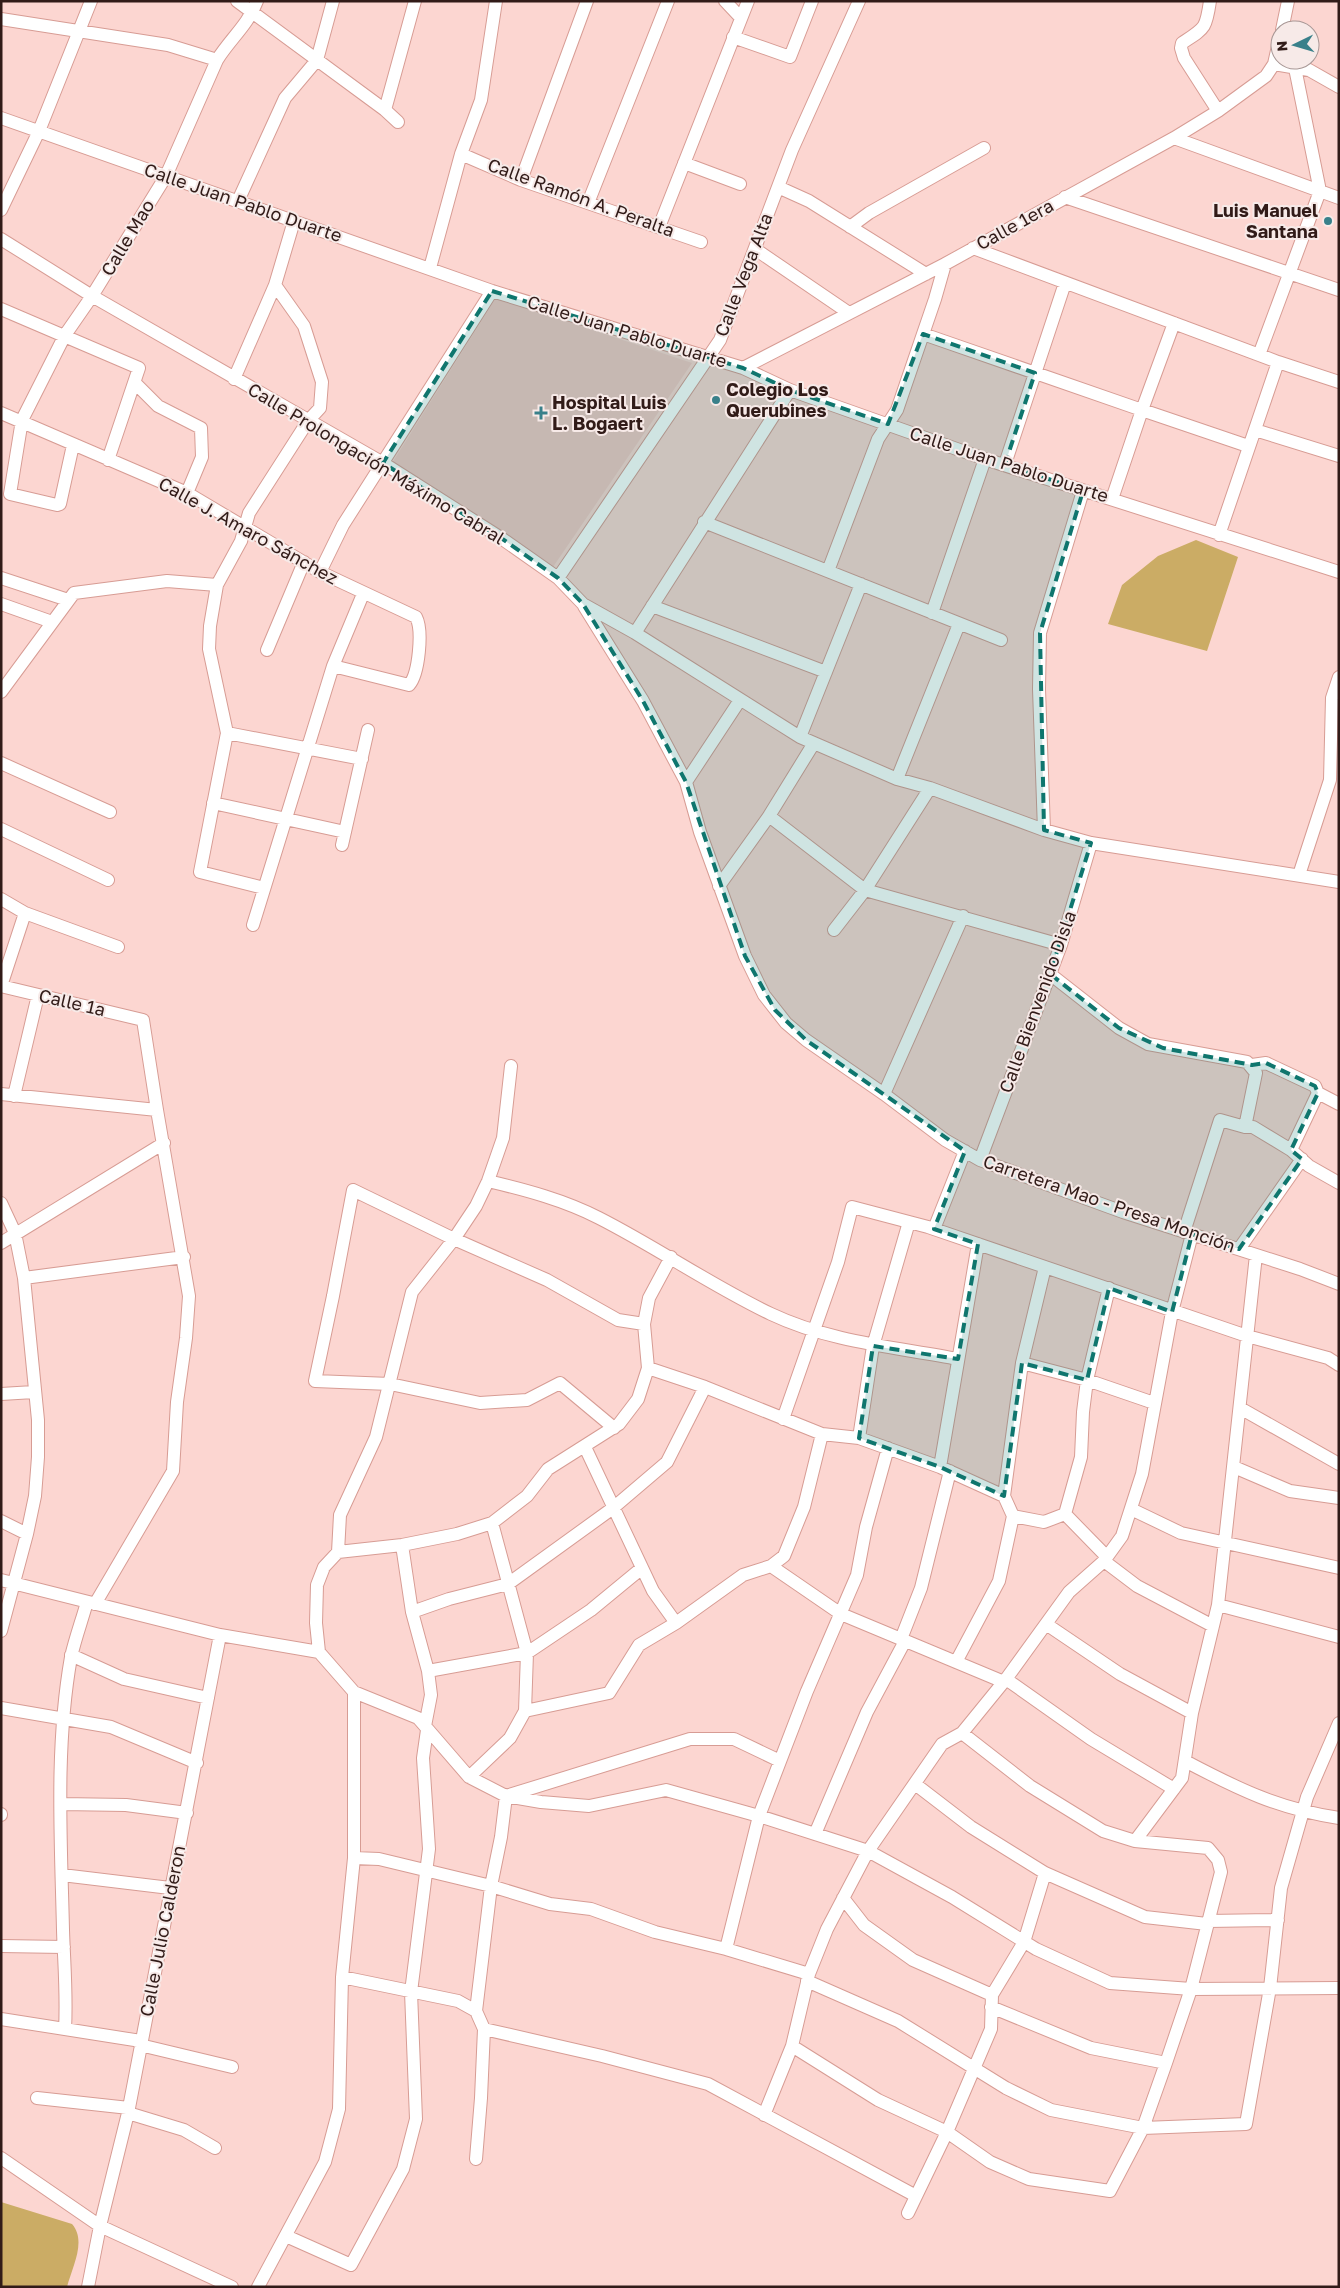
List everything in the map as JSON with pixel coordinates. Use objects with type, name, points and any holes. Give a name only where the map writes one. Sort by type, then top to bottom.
[{"type":"street","points":[[1,210],[39,131],[91,1]]},
{"type":"street","points":[[237,1],[255,7],[317,60],[385,110],[398,122]]},
{"type":"street","points":[[238,201],[285,98],[317,60],[333,1]]},
{"type":"street","points":[[385,110],[415,1]]},
{"type":"street","points":[[430,268],[461,154],[481,100],[496,1]]},
{"type":"street","points":[[521,180],[586,1]]},
{"type":"street","points":[[588,202],[668,1]]},
{"type":"street","points":[[725,1],[741,18]]},
{"type":"street","points":[[659,227],[748,1]]},
{"type":"street","points":[[733,37],[790,57],[812,1]]},
{"type":"street","name":"Calle Vega Alta","points":[[558,578],[720,340],[792,150],[859,1]]},
{"type":"street","points":[[1210,1],[1207,22],[1203,30],[1182,43],[1181,48],[1184,58],[1218,111]]},
{"type":"street","points":[[1284,20],[1288,1]]},
{"type":"street","name":"Calle Mao","points":[[73,445],[60,504],[12,496],[10,492],[22,420],[65,335],[92,296],[166,176],[217,60],[226,45],[244,27],[255,7]]},
{"type":"street","points":[[1,19],[168,45],[217,60]]},
{"type":"street","name":"Calle 1era","points":[[743,368],[945,264],[1174,138],[1218,111],[1266,76],[1270,70]]},
{"type":"street","points":[[1259,355],[1291,274],[1320,191],[1296,70]]},
{"type":"street","points":[[1309,70],[1339,87]]},
{"type":"street","name":"Calle Juan Pablo Duarte","points":[[1,118],[492,291],[743,368],[790,390],[985,459],[1339,572]]},
{"type":"street","points":[[1174,138],[1339,198]]},
{"type":"street","points":[[850,227],[869,213],[984,148]]},
{"type":"street","name":"Calle Ramón A. Peralta","points":[[461,154],[521,180],[701,242]]},
{"type":"street","points":[[684,162],[740,184]]},
{"type":"street","points":[[778,187],[793,192],[926,274]]},
{"type":"street","points":[[1065,197],[1339,290]]},
{"type":"street","points":[[234,379],[275,285],[294,221]]},
{"type":"street","name":"Calle Prolongación Máximo Cabral","points":[[1,239],[92,296],[382,464],[501,538],[558,578],[583,604],[636,633],[800,737],[897,779],[930,788],[1044,830],[1091,843],[1339,882]]},
{"type":"street","points":[[973,248],[1278,362],[1339,382]]},
{"type":"street","points":[[755,249],[849,313]]},
{"type":"street","points":[[828,571],[878,439],[897,410],[945,264]]},
{"type":"street","points":[[1004,464],[1065,283]]},
{"type":"street","points":[[264,888],[200,872],[227,733],[210,649],[210,626],[217,585],[241,542],[243,526],[249,513],[308,421],[320,408],[322,382],[304,326],[275,285]]},
{"type":"street","points":[[320,572],[343,525],[492,291]]},
{"type":"street","points":[[1,309],[139,368],[108,460]]},
{"type":"street","points":[[1112,499],[1174,323]]},
{"type":"street","points":[[923,334],[1248,446]]},
{"type":"street","points":[[1219,535],[1278,362]]},
{"type":"street","points":[[135,383],[158,406],[201,428],[202,458],[187,493]]},
{"type":"street","points":[[636,633],[704,522],[790,390]]},
{"type":"street","name":"Calle J. Amaro Sánchez","points":[[1,413],[22,420],[73,445],[187,493],[320,572],[363,594],[413,615],[418,621],[420,639],[413,680],[408,685],[332,666]]},
{"type":"street","points":[[1255,430],[1339,456]]},
{"type":"street","points":[[932,612],[985,459]]},
{"type":"street","points":[[1044,830],[1039,690],[1040,633],[1083,490]]},
{"type":"street","points":[[704,522],[1002,640]]},
{"type":"street","points":[[268,650],[304,562]]},
{"type":"street","points":[[1,578],[68,600]]},
{"type":"street","points":[[1,692],[68,600],[78,592],[166,581],[217,585]]},
{"type":"street","points":[[800,737],[860,584]]},
{"type":"street","points":[[254,925],[332,666],[363,594]]},
{"type":"street","points":[[1,604],[52,622]]},
{"type":"street","name":"Carretera Mao - Presa Monción","points":[[583,604],[643,701],[686,782],[700,832],[719,886],[745,956],[764,995],[775,1010],[806,1040],[884,1094],[945,1140],[980,1160],[1123,1212],[1239,1249],[1339,1284]]},
{"type":"street","points":[[652,606],[826,672]]},
{"type":"street","points":[[897,779],[959,624]]},
{"type":"street","points":[[1299,875],[1330,780],[1332,698],[1339,677]]},
{"type":"street","points":[[686,782],[740,700]]},
{"type":"street","points":[[213,803],[285,819],[343,839],[368,730]]},
{"type":"street","points":[[227,733],[307,750],[362,759]]},
{"type":"street","points":[[719,886],[769,816],[814,743]]},
{"type":"street","points":[[1,763],[110,812]]},
{"type":"street","points":[[834,930],[865,890],[930,788]]},
{"type":"street","points":[[769,816],[865,890],[1061,945]]},
{"type":"street","points":[[1,829],[108,880]]},
{"type":"street","name":"Calle Bienvenido Disla","points":[[980,1160],[1061,945],[1091,843]]},
{"type":"street","points":[[1,899],[25,912],[118,947]]},
{"type":"street","points":[[1,986],[25,912]]},
{"type":"street","points":[[884,1094],[963,916]]},
{"type":"street","points":[[1050,974],[1120,1028],[1148,1044],[1247,1062],[1252,1065],[1256,1073],[1245,1127]]},
{"type":"street","name":"Calle 1ª","points":[[1,986],[144,1020],[157,1110]]},
{"type":"street","points":[[14,1096],[38,995]]},
{"type":"street","points":[[1252,1065],[1266,1063],[1315,1086],[1318,1093],[1339,1104]]},
{"type":"street","points":[[338,1552],[340,1515],[376,1436],[412,1292],[454,1239],[476,1206],[488,1181],[503,1138],[511,1066]]},
{"type":"street","points":[[1291,1150],[1318,1093]]},
{"type":"street","points":[[1,1094],[157,1110],[184,1257],[189,1296],[186,1338],[177,1402],[173,1471],[91,1603],[71,1656],[62,1719],[62,1875],[67,1995],[65,2029]]},
{"type":"street","points":[[764,2115],[792,2046],[808,1978],[827,1929],[868,1851],[942,1744],[962,1733],[1005,1680],[1069,1592],[1106,1559],[1122,1536],[1142,1474],[1154,1402],[1188,1233],[1220,1120],[1245,1127],[1253,1127],[1291,1150],[1309,1166],[1339,1183]]},
{"type":"street","points":[[1,1243],[164,1143]]},
{"type":"street","points":[[934,1229],[965,1151]]},
{"type":"street","points":[[1239,1249],[1302,1160]]},
{"type":"street","points":[[488,1181],[540,1194],[598,1217],[772,1314],[813,1330],[873,1346],[958,1359]]},
{"type":"street","points":[[614,1428],[560,1383],[527,1400],[480,1403],[390,1384],[315,1381],[353,1190],[454,1239],[548,1280],[618,1320],[644,1324]]},
{"type":"street","points":[[1,1203],[15,1233],[24,1278],[38,1420],[35,1496],[27,1534],[8,1581],[1,1631]]},
{"type":"street","points":[[783,1419],[838,1262],[852,1207],[934,1229],[1109,1288],[1172,1312],[1247,1336],[1328,1358],[1339,1365]]},
{"type":"street","points":[[859,1438],[873,1346],[909,1222]]},
{"type":"street","points":[[815,1834],[867,1712],[903,1640],[921,1588],[945,1469],[958,1359],[978,1244]]},
{"type":"street","points":[[1135,1841],[1182,1778],[1192,1713],[1218,1605],[1256,1255]]},
{"type":"street","points":[[24,1278],[184,1257]]},
{"type":"street","points":[[671,1257],[649,1298],[644,1324],[648,1368],[638,1399],[619,1424],[548,1469],[527,1496],[492,1522],[457,1534],[402,1544],[338,1552],[324,1567],[317,1585],[316,1623],[319,1652],[354,1692],[418,1718],[469,1777],[506,1796],[541,1802],[589,1806],[666,1790],[759,1816],[868,1851],[952,1897],[1024,1942],[1110,1983],[1191,1989],[1339,1988]]},
{"type":"street","points":[[956,1662],[999,1581],[1013,1516],[1004,1496],[1022,1363],[1045,1267]]},
{"type":"street","points":[[1065,1514],[1081,1457],[1082,1412],[1087,1380],[1109,1288]]},
{"type":"street","points":[[1022,1363],[1087,1380],[1154,1402]]},
{"type":"street","points":[[648,1368],[705,1388],[822,1434],[859,1438],[888,1448],[945,1469],[1004,1496]]},
{"type":"street","points":[[412,1612],[449,1599],[508,1584],[612,1508],[667,1462],[705,1388]]},
{"type":"street","points":[[1,1394],[34,1392]]},
{"type":"street","points":[[1240,1408],[1339,1464]]},
{"type":"street","points":[[525,1711],[609,1693],[639,1645],[676,1623],[744,1575],[771,1566],[784,1556],[804,1506],[822,1434]]},
{"type":"street","points":[[586,1446],[612,1508],[653,1592],[676,1623]]},
{"type":"street","points":[[726,1948],[759,1816],[807,1691],[857,1575],[866,1527],[888,1448]]},
{"type":"street","points":[[1234,1467],[1290,1491],[1339,1498]]},
{"type":"street","points":[[1131,1509],[1181,1533],[1339,1568]]},
{"type":"street","points":[[1013,1516],[1044,1522],[1065,1514]]},
{"type":"street","points":[[1065,1514],[1106,1559],[1137,1586],[1213,1626]]},
{"type":"street","points":[[1,1522],[27,1534]]},
{"type":"street","points":[[469,1777],[510,1738],[525,1711],[527,1653],[492,1522]]},
{"type":"street","points":[[286,2236],[351,2265],[403,2169],[416,2119],[411,1992],[429,1849],[423,1758],[431,1695],[428,1671],[412,1612],[402,1544]]},
{"type":"street","points":[[771,1566],[841,1614],[956,1662],[1005,1680],[1091,1739],[1174,1789]]},
{"type":"street","points":[[428,1671],[527,1653],[591,1610],[642,1568]]},
{"type":"street","points":[[8,1581],[220,1635],[319,1652]]},
{"type":"street","points":[[1218,1605],[1339,1636]]},
{"type":"street","points":[[1046,1624],[1120,1674],[1192,1713]]},
{"type":"street","name":"Calle Julio Calderon","points":[[88,2287],[100,2226],[129,2110],[140,2043],[170,1888],[197,1763],[220,1635]]},
{"type":"street","points":[[71,1656],[124,1679],[208,1698]]},
{"type":"street","points":[[258,2287],[325,2162],[339,2109],[342,1977],[354,1858],[354,1692]]},
{"type":"street","points":[[1,1708],[111,1727],[197,1763]]},
{"type":"street","points":[[354,1858],[379,1858],[426,1869],[550,1904],[591,1909],[655,1932],[726,1948],[808,1978],[898,2021],[974,2069],[1051,2110],[1143,2128],[1246,2124],[1270,1988],[1281,1888],[1303,1812],[1339,1723]]},
{"type":"street","points":[[792,2046],[878,2100],[946,2132],[990,2162],[1029,2180],[1110,2191],[1143,2128],[1191,1989],[1221,1872],[1218,1860],[1208,1848],[1135,1841],[1103,1831],[1030,1786],[962,1733]]},
{"type":"street","points":[[506,1796],[690,1739],[734,1739],[780,1761]]},
{"type":"street","points":[[1185,1761],[1241,1790],[1303,1812],[1339,1818]]},
{"type":"street","points":[[915,1784],[971,1827],[1044,1874],[1145,1917],[1208,1923],[1278,1920]]},
{"type":"street","points":[[476,2159],[482,2098],[484,2028],[476,2011],[491,1886],[501,1837],[506,1796]]},
{"type":"street","points":[[61,1804],[126,1804],[186,1813]]},
{"type":"street","points":[[908,2213],[991,2029],[992,2001],[1024,1942],[1044,1874]]},
{"type":"street","points":[[62,1875],[170,1888]]},
{"type":"street","points":[[844,1898],[864,1924],[913,1960],[992,2001],[1091,2048],[1166,2063]]},
{"type":"street","points":[[1,1946],[64,1947]]},
{"type":"street","points":[[342,1977],[458,2001],[476,2011]]},
{"type":"street","points":[[1,2019],[140,2043],[232,2067]]},
{"type":"street","points":[[484,2028],[708,2084],[916,2196]]},
{"type":"street","points":[[38,2098],[129,2110],[184,2130],[215,2148]]},
{"type":"street","points":[[1,2158],[100,2226],[232,2287]]},
{"type":"highlighted area","points":[[492,291],[743,368],[790,390],[888,424],[923,334],[1035,373],[1005,464],[1083,491],[1040,633],[1044,830],[1091,843],[1050,974],[1119,1028],[1163,1048],[1252,1065],[1266,1063],[1315,1086],[1318,1093],[1291,1150],[1302,1159],[1239,1249],[1192,1234],[1172,1312],[1109,1288],[1087,1380],[1022,1363],[1004,1496],[940,1467],[859,1438],[873,1346],[958,1359],[978,1244],[934,1229],[965,1151],[806,1040],[775,1010],[745,956],[686,782],[643,701],[583,604],[558,578],[501,538],[383,463]]},
{"type":"shaded area","name":"Hospital Luis L. Bogaert","points":[[496,298],[692,363],[553,567],[392,463]]},
{"type":"shaded area","points":[[1196,540],[1238,557],[1207,651],[1108,624],[1122,585],[1158,556]]},
{"type":"shaded area","points":[[1,2202],[72,2224],[78,2238],[78,2246],[75,2263],[67,2287],[1,2287]]},
{"type":"place","name":"Luis Manuel Santana","points":[[1328,221]]},
{"type":"place","name":"Colegio Los Querubines","points":[[716,400]]},
{"type":"place","name":"Hospital Luis L. Bogaert","points":[[541,413]]}]
